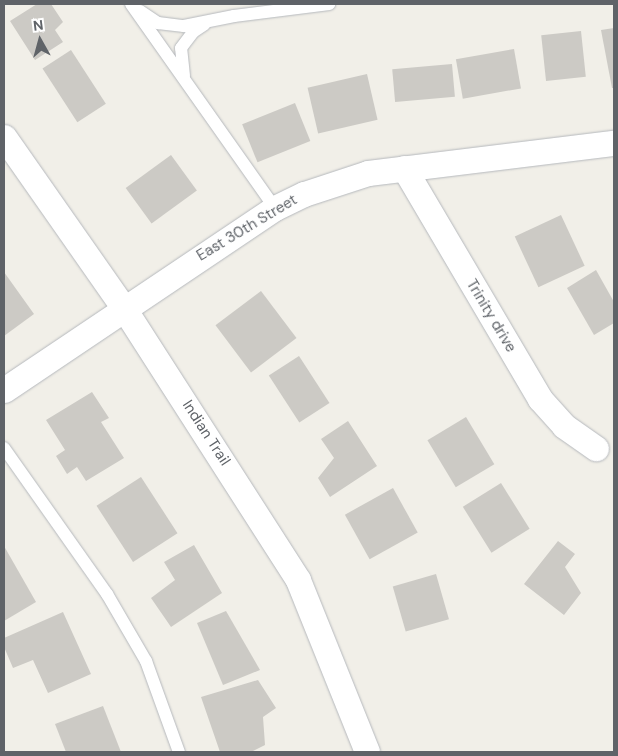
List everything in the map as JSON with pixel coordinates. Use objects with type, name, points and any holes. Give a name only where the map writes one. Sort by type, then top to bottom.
[{"type":"street","name":"Indian Trail","points":[[4,137],[123,307],[298,580],[367,752]]},
{"type":"street","name":"East 30th Street","points":[[4,390],[123,307],[275,208],[334,183],[404,168],[614,143]]},
{"type":"street","name":"Trinity drive","points":[[404,168],[540,399],[564,426],[596,448]]},
{"type":"lane","points":[[132,4],[144,16],[171,26],[329,4]]},
{"type":"lane","points":[[132,4],[275,208]]},
{"type":"lane","points":[[185,81],[180,56],[186,40],[203,25],[234,16]]},
{"type":"lane","points":[[4,448],[107,594],[146,661],[179,752]]},
{"type":"building","points":[[37,4],[51,4],[63,22],[55,30],[63,42],[35,60],[10,21]]},
{"type":"building","points":[[614,28],[614,88],[612,88],[601,30]]},
{"type":"building","points":[[581,31],[586,77],[546,81],[541,35]]},
{"type":"building","points":[[514,49],[521,88],[463,99],[456,59]]},
{"type":"building","points":[[71,50],[106,104],[77,122],[42,69]]},
{"type":"building","points":[[452,64],[455,97],[395,102],[392,69]]},
{"type":"building","points":[[367,74],[378,120],[318,134],[308,88]]},
{"type":"building","points":[[295,103],[310,141],[258,162],[242,124]]},
{"type":"building","points":[[171,155],[197,191],[152,224],[126,188]]},
{"type":"building","points":[[561,215],[585,266],[538,287],[515,237]]},
{"type":"building","points":[[596,270],[614,302],[614,323],[594,335],[567,288]]},
{"type":"building","points":[[4,272],[34,314],[4,336]]},
{"type":"building","points":[[261,291],[297,338],[251,372],[215,325]]},
{"type":"building","points":[[299,356],[329,403],[299,423],[269,376]]},
{"type":"building","points":[[92,392],[109,418],[101,422],[124,458],[86,481],[77,467],[67,474],[56,456],[65,450],[46,420]]},
{"type":"building","points":[[466,417],[494,464],[456,487],[427,440]]},
{"type":"building","points":[[348,421],[377,466],[330,497],[318,478],[334,458],[321,439]]},
{"type":"building","points":[[141,477],[177,533],[133,562],[97,506]]},
{"type":"building","points":[[501,483],[530,529],[491,553],[463,507]]},
{"type":"building","points":[[393,488],[418,533],[370,559],[345,515]]},
{"type":"building","points":[[558,541],[575,554],[565,567],[581,593],[564,615],[524,584]]},
{"type":"building","points":[[194,545],[222,593],[171,627],[151,598],[175,580],[164,562]]},
{"type":"building","points":[[4,546],[36,602],[4,621]]},
{"type":"building","points":[[436,574],[449,619],[406,632],[393,586]]},
{"type":"building","points":[[226,611],[260,670],[223,685],[197,623]]},
{"type":"building","points":[[63,612],[91,674],[48,693],[33,660],[13,668],[4,647],[4,638]]},
{"type":"building","points":[[258,680],[276,708],[263,717],[265,745],[251,752],[220,752],[201,697]]},
{"type":"building","points":[[103,706],[121,752],[66,752],[55,724]]}]
